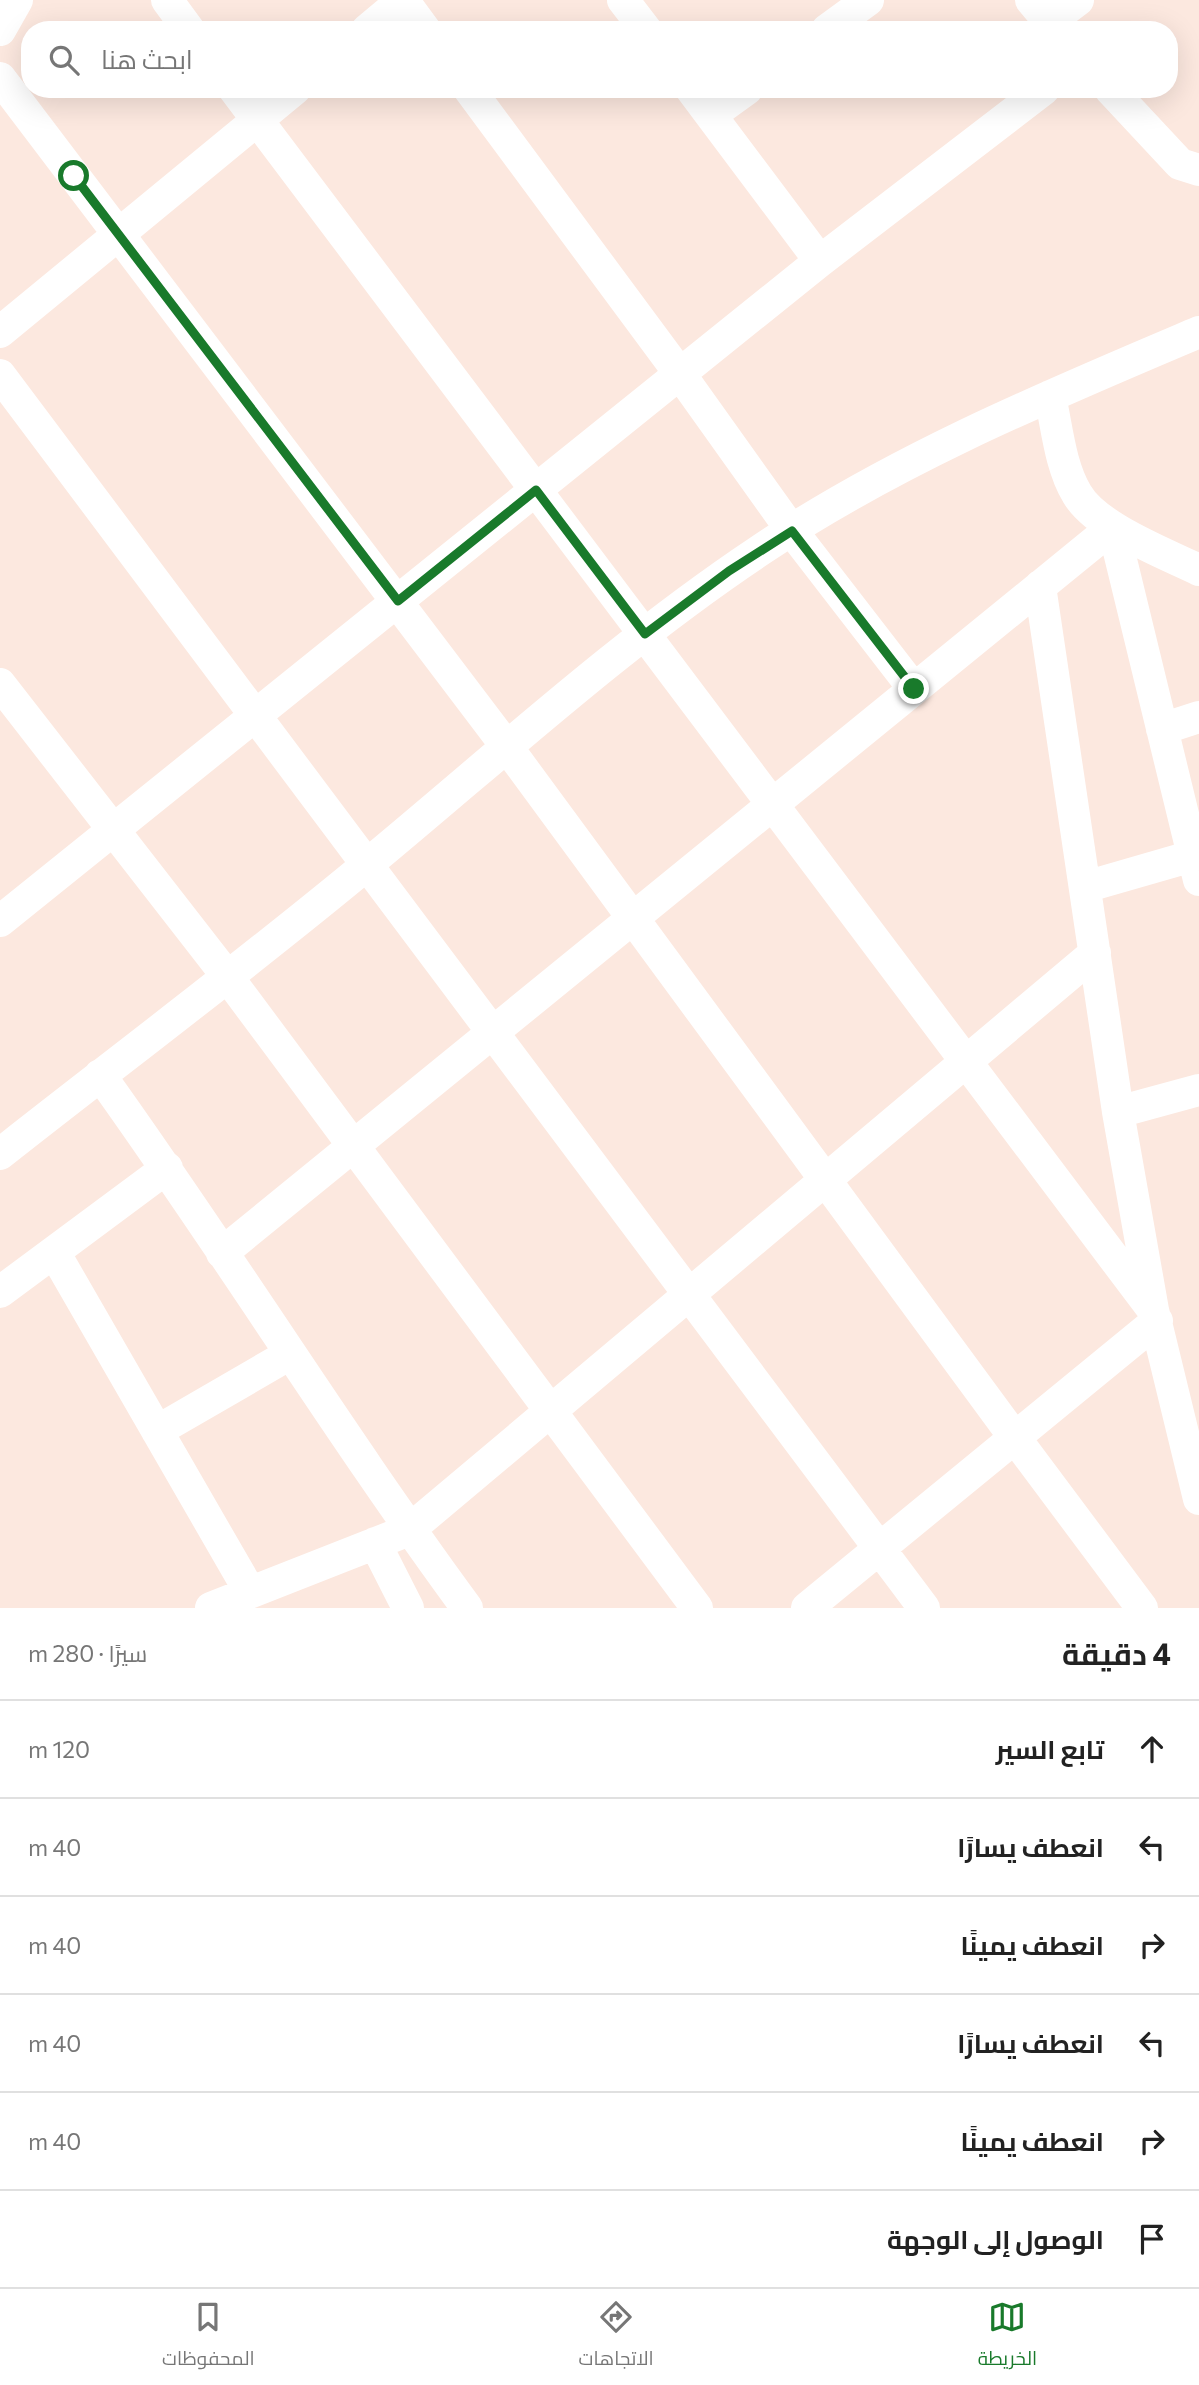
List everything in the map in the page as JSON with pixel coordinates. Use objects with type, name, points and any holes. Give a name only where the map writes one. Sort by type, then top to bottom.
[{"type":"street","points":[[0,30],[17,0]]},
{"type":"street","points":[[167,0],[183,21]]},
{"type":"street","points":[[378,21],[403,0],[418,21]]},
{"type":"street","points":[[624,0],[639,21]]},
{"type":"street","points":[[839,21],[867,0]]},
{"type":"street","points":[[1045,17],[1079,0]]},
{"type":"street","points":[[0,78],[398,601],[634,917],[1142,1608]]},
{"type":"street","points":[[241,98],[966,1060],[1155,1316]]},
{"type":"street","points":[[0,332],[284,98]]},
{"type":"street","points":[[476,98],[680,374],[792,531],[914,689]]},
{"type":"street","points":[[698,98],[820,261]]},
{"type":"street","points":[[711,115],[735,98]]},
{"type":"street","points":[[0,921],[820,261],[1032,98]]},
{"type":"street","points":[[1118,98],[1180,164],[1199,170]]},
{"type":"street","points":[[0,1154],[367,865],[645,634],[713,583],[792,531],[897,469],[971,431],[1199,332]]},
{"type":"street","points":[[0,375],[924,1608]]},
{"type":"street","points":[[1050,396],[1067,471],[1077,496],[1094,514],[1113,527],[1199,570]]},
{"type":"street","points":[[222,1253],[1113,527]]},
{"type":"street","points":[[1085,887],[1197,863],[1113,527]]},
{"type":"street","points":[[1040,586],[1118,1112],[1155,1316],[1199,1499]]},
{"type":"street","points":[[0,684],[227,976],[697,1608]]},
{"type":"street","points":[[1162,729],[1199,717]]},
{"type":"street","points":[[211,1608],[409,1530],[1094,953]]},
{"type":"street","points":[[100,1075],[167,1168],[409,1530],[467,1608]]},
{"type":"street","points":[[1118,1112],[1199,1090]]},
{"type":"street","points":[[0,1292],[167,1168]]},
{"type":"street","points":[[54,1252],[250,1592]]},
{"type":"street","points":[[807,1608],[1015,1438],[1155,1316]]},
{"type":"street","points":[[158,1431],[290,1354]]},
{"type":"street","points":[[375,1543],[408,1608]]},
{"type":"route","points":[[74,176],[398,601],[536,490],[645,634],[729,571],[792,531],[914,689]]}]
